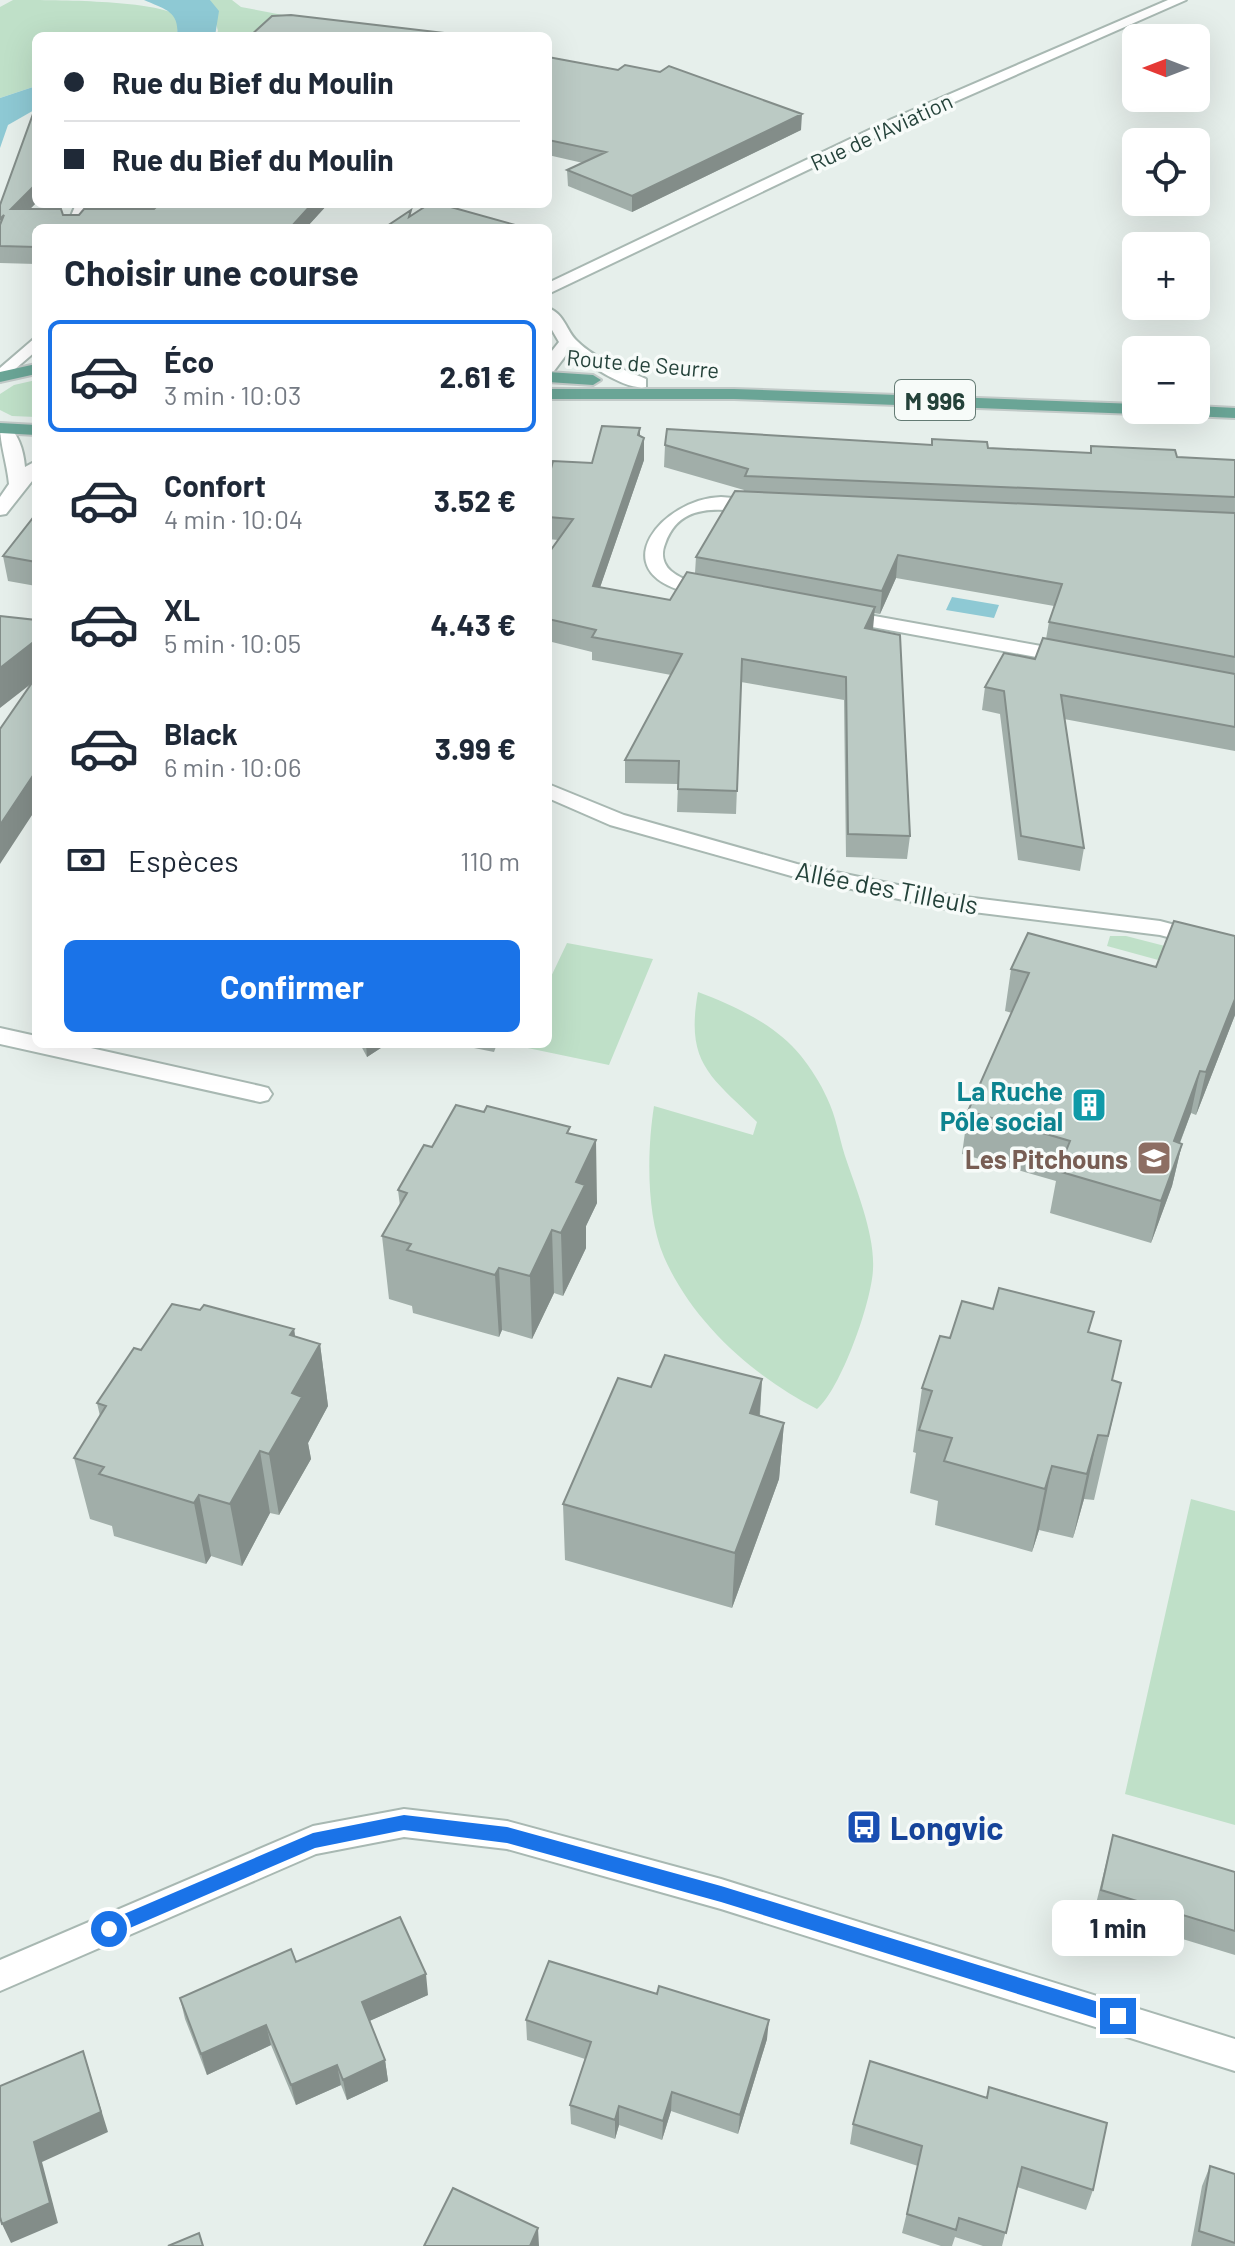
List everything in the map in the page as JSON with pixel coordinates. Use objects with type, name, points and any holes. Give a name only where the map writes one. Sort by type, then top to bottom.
[{"type":"main road","points":[[0,377],[32,370]]},
{"type":"main road","name":"Route de Seurre","points":[[552,377],[734,394]]},
{"type":"main road","name":"Route de Seurre","points":[[555,394],[734,394],[1122,408]]},
{"type":"main road","points":[[1210,412],[1235,413]]},
{"type":"main road","points":[[1,429],[32,430]]},
{"type":"street","name":"Rue de l'Aviation","points":[[552,287],[911,115],[1179,0]]},
{"type":"street","points":[[588,271],[563,295],[552,316],[567,342],[640,383]]},
{"type":"street","points":[[552,362],[567,342]]},
{"type":"street","points":[[0,377],[32,346]]},
{"type":"street","points":[[1,429],[15,453],[18,484]]},
{"type":"street","points":[[0,510],[32,470]]},
{"type":"street","points":[[729,595],[681,585],[661,573],[654,557],[658,536],[673,516],[702,504],[783,506]]},
{"type":"street","points":[[822,612],[1086,661]]},
{"type":"street","name":"Allée des Tilleuls","points":[[552,792],[617,820],[795,870],[941,901],[1160,928],[1235,948]]},
{"type":"street","points":[[0,1036],[32,1043]]},
{"type":"street","points":[[55,1048],[260,1094]]},
{"type":"street","points":[[0,1976],[313,1840],[404,1823],[507,1835],[721,1894],[1059,1997],[1235,2055]]},
{"type":"green space","points":[[13,0],[141,5],[173,13],[177,18],[177,32],[32,32],[32,87],[0,98],[0,7]]},
{"type":"green space","points":[[210,0],[232,0],[241,7],[288,16],[271,32],[218,31]]},
{"type":"green space","points":[[32,381],[32,417],[12,416],[0,410],[0,394],[14,385]]},
{"type":"green space","points":[[1110,936],[1126,936],[1235,964],[1235,981],[1107,946]]},
{"type":"green space","points":[[567,943],[653,959],[609,1065],[528,1048],[552,1048],[552,975]]},
{"type":"green space","points":[[698,992],[767,1025],[804,1060],[819,1081],[830,1105],[864,1212],[873,1255],[867,1302],[845,1364],[817,1409],[771,1381],[709,1326],[676,1281],[658,1240],[650,1183],[654,1106],[753,1135],[757,1122],[705,1067],[695,1036]]},
{"type":"green space","points":[[1191,1499],[1235,1511],[1235,1825],[1125,1794]]},
{"type":"water","points":[[144,0],[210,0],[219,11],[216,32],[177,32],[176,21],[164,9]]},
{"type":"water","points":[[32,87],[32,111],[8,125],[0,148],[0,98]]},
{"type":"water","points":[[952,597],[999,605],[994,618],[946,610]]},
{"type":"building","points":[[291,15],[436,32],[254,32],[272,16]]},
{"type":"building","points":[[552,58],[618,70],[625,65],[660,72],[669,66],[802,114],[632,196],[567,170],[606,152],[552,141]]},
{"type":"building","points":[[32,117],[32,188],[11,209],[61,209],[63,215],[79,215],[84,209],[308,208],[294,224],[32,224],[32,247],[0,246],[0,225],[4,215],[0,219],[0,205]]},
{"type":"building","points":[[423,208],[454,208],[512,224],[390,224],[411,210],[409,217]]},
{"type":"building","points":[[602,426],[640,428],[638,435],[644,438],[593,586],[670,600],[687,572],[875,607],[865,628],[900,635],[910,836],[848,834],[846,677],[742,659],[737,791],[678,789],[679,761],[625,760],[682,654],[592,637],[596,630],[552,620],[552,548],[573,519],[552,517],[552,465],[553,461],[592,463]]},
{"type":"building","points":[[667,429],[932,445],[932,439],[987,442],[988,448],[1091,453],[1091,446],[1175,450],[1177,457],[1235,460],[1235,497],[745,476],[748,469],[665,445]]},
{"type":"building","points":[[735,491],[1235,513],[1235,657],[1049,622],[1062,584],[898,555],[882,591],[696,557]]},
{"type":"building","points":[[32,519],[32,561],[3,556]]},
{"type":"building","points":[[0,616],[32,620],[32,643],[0,668]]},
{"type":"building","points":[[1043,638],[1235,674],[1235,727],[1061,695],[1084,848],[1021,836],[1004,691],[985,687],[1004,653],[1035,659]]},
{"type":"building","points":[[32,683],[32,777],[0,825],[0,729]]},
{"type":"building","name":"La Ruche Pôle social","points":[[1174,921],[1235,936],[1235,999],[1206,1072],[1200,1071],[1174,1141],[1182,1144],[1161,1201],[1058,1171],[1070,1141],[968,1111],[1029,973],[1011,969],[1028,933],[1156,967]]},
{"type":"building","points":[[456,1105],[484,1112],[487,1106],[570,1127],[567,1133],[596,1140],[576,1182],[585,1185],[561,1233],[552,1230],[530,1276],[499,1268],[495,1275],[407,1250],[411,1244],[382,1236],[407,1193],[398,1190],[424,1145],[432,1147]]},
{"type":"building","points":[[999,1288],[1094,1312],[1088,1332],[1121,1341],[1112,1380],[1121,1383],[1108,1436],[1098,1435],[1087,1474],[1052,1466],[1045,1489],[944,1461],[952,1438],[919,1430],[932,1391],[922,1388],[940,1336],[950,1338],[962,1301],[993,1309]]},
{"type":"building","points":[[172,1304],[200,1310],[204,1305],[294,1329],[290,1335],[320,1344],[292,1393],[302,1397],[269,1454],[260,1451],[230,1504],[199,1495],[194,1503],[99,1474],[104,1467],[74,1458],[106,1406],[97,1403],[134,1348],[141,1350]]},
{"type":"building","points":[[665,1355],[762,1379],[750,1413],[784,1423],[735,1553],[563,1504],[618,1378],[651,1387]]},
{"type":"building","points":[[1113,1835],[1235,1872],[1235,1931],[1101,1890]]},
{"type":"building","points":[[400,1917],[426,1974],[362,2002],[385,2060],[343,2080],[337,2065],[291,2085],[266,2025],[201,2054],[180,1998],[291,1949],[296,1962]]},
{"type":"building","points":[[549,1961],[657,1994],[659,1986],[769,2020],[740,2115],[672,2092],[663,2121],[619,2106],[615,2120],[570,2105],[591,2042],[526,2020]]},
{"type":"building","points":[[83,2051],[101,2112],[34,2142],[50,2203],[2,2224],[0,2086]]},
{"type":"building","points":[[870,2061],[987,2098],[989,2087],[1107,2123],[1093,2190],[1022,2167],[1006,2233],[959,2218],[956,2230],[907,2214],[922,2146],[853,2124]]},
{"type":"building","points":[[1210,2166],[1235,2174],[1235,2243],[1199,2231]]},
{"type":"building","points":[[453,2188],[538,2228],[530,2246],[424,2246]]},
{"type":"building","points":[[199,2233],[203,2246],[168,2246]]},
{"type":"place","name":"La Ruche Pôle social","points":[[1089,1105]]},
{"type":"place","name":"Les Pitchouns","points":[[1154,1158]]},
{"type":"place","name":"Longvic","points":[[864,1827]]},
{"type":"route","points":[[109,1929],[313,1840],[404,1823],[507,1835],[721,1894],[1118,2016]]}]
